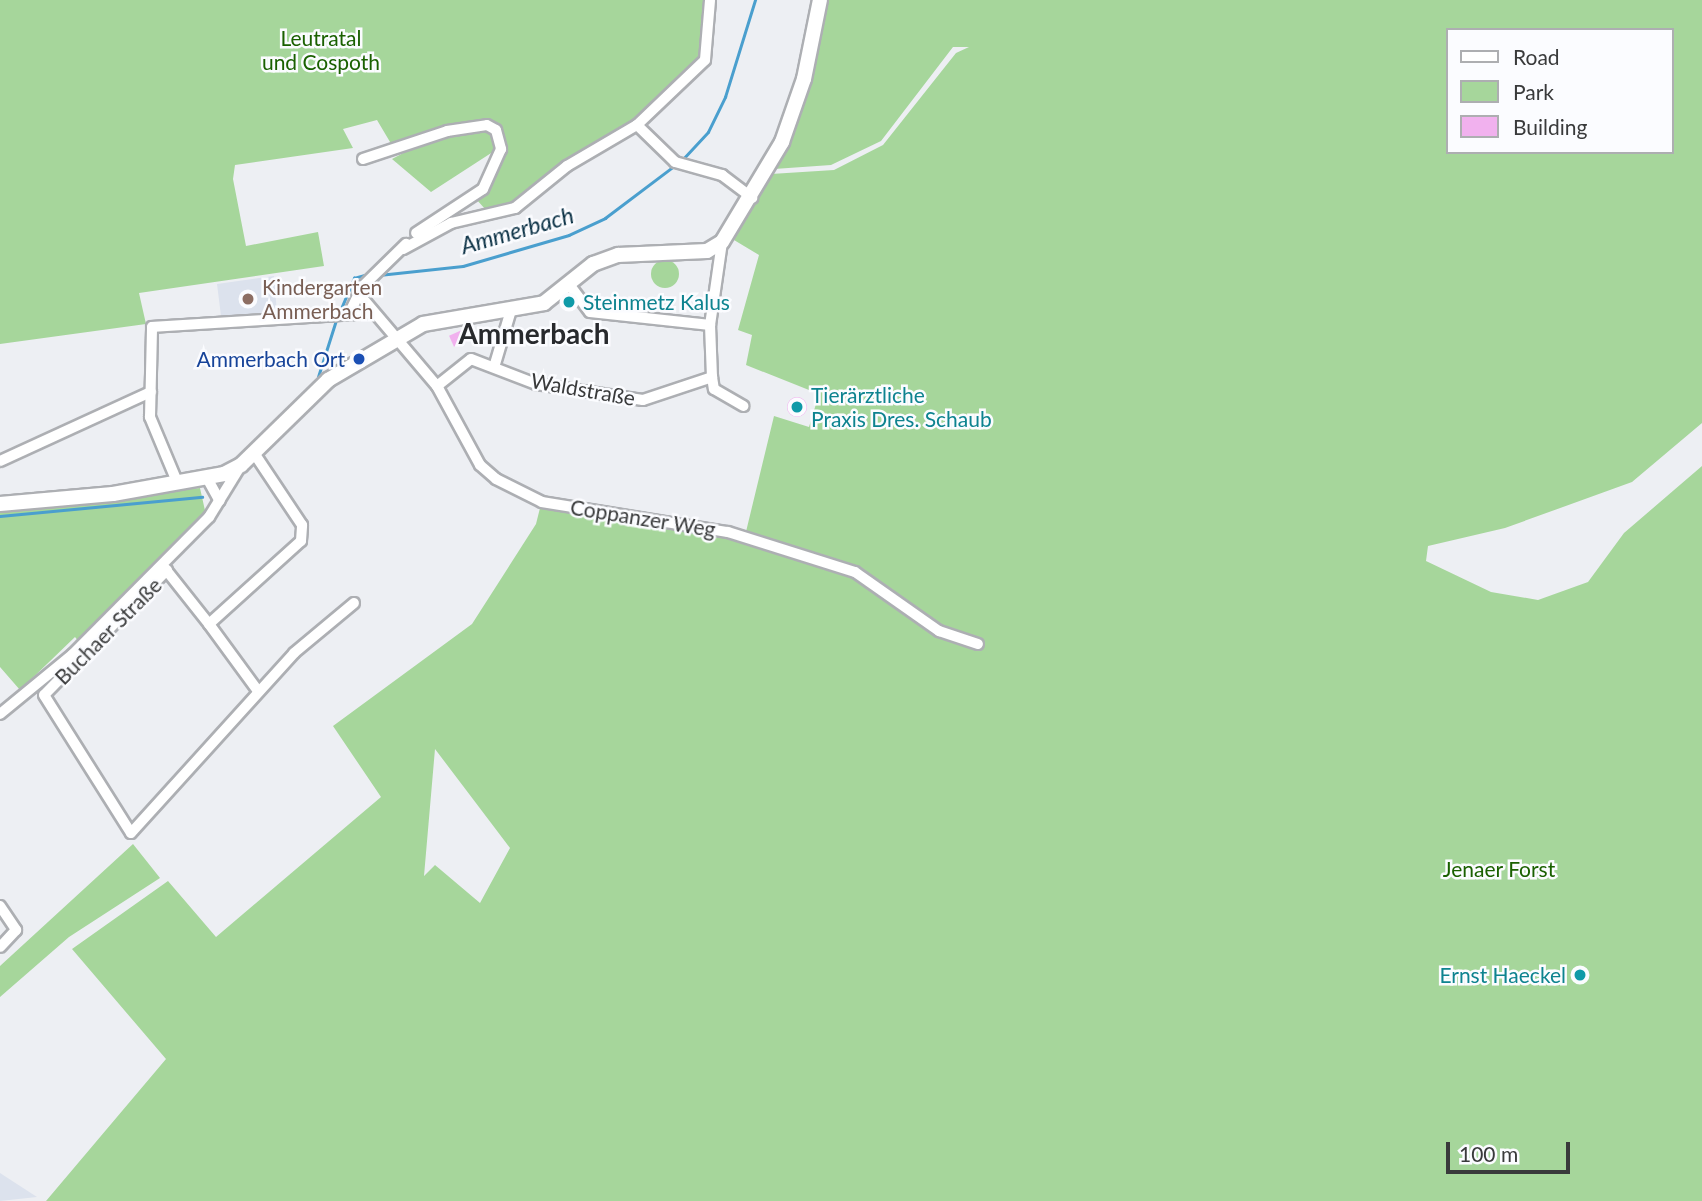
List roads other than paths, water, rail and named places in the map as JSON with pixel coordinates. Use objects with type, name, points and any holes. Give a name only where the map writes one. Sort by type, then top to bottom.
[{"type":"main road","points":[[0,504],[178,484],[207,478],[241,465],[321,385],[432,321],[544,303],[568,283],[618,255],[706,251],[722,242],[752,198],[782,142],[804,79],[820,0]]},
{"type":"street","points":[[403,249],[451,223],[515,208],[568,166],[637,125],[705,60],[710,0]]},
{"type":"street","points":[[344,311],[421,228],[483,189],[500,138],[487,125],[475,126],[363,159]]},
{"type":"street","points":[[637,125],[675,162],[722,175],[752,198]]},
{"type":"street","points":[[722,242],[710,325],[712,377],[714,389],[744,406]]},
{"type":"street","points":[[568,283],[590,312],[710,325]]},
{"type":"street","name":"Coppanzer Weg","points":[[358,293],[372,313],[438,386],[480,465],[533,499],[728,532],[855,572],[939,631],[978,644]]},
{"type":"street","points":[[495,364],[511,310]]},
{"type":"street","points":[[178,484],[150,416],[152,327],[344,311],[372,313]]},
{"type":"street","name":"Waldstraße","points":[[438,386],[471,359],[495,364],[536,384],[643,400],[712,377]]},
{"type":"street","points":[[0,461],[151,392]]},
{"type":"street","points":[[209,624],[304,534],[254,453]]},
{"type":"street","name":"Buchaer Straße","points":[[241,465],[220,501],[164,567],[44,695],[131,832],[258,691]]},
{"type":"street","points":[[207,478],[220,501]]},
{"type":"street","points":[[164,567],[258,691],[354,603]]},
{"type":"street","name":"Buchaer Straße","points":[[0,714],[73,654],[164,567]]},
{"type":"street","points":[[0,906],[16,930],[0,947]]},
{"type":"waterway","name":"Ammerbach","points":[[682,160],[708,132],[725,97],[755,0]]},
{"type":"waterway","name":"Ammerbach","points":[[379,275],[463,266],[569,235],[605,218],[674,166]]},
{"type":"waterway","name":"Ammerbach","points":[[340,311],[354,278],[372,273]]},
{"type":"waterway","name":"Ammerbach","points":[[318,377],[337,317]]},
{"type":"waterway","name":"Ammerbach","points":[[0,516],[202,497]]},
{"type":"place","name":"Kindergarten Ammerbach","points":[[248,299]]},
{"type":"place","name":"Steinmetz Kalus","points":[[569,302]]},
{"type":"place","name":"Ammerbach Ort","points":[[359,359]]},
{"type":"place","name":"Tierärztliche Praxis Dres. Schaub","points":[[797,407]]},
{"type":"place","name":"Ernst Haeckel","points":[[1580,975]]},
{"type":"district","name":"Ammerbach","points":[[534,333]]},
{"type":"park label","name":"Leutratal und Cospoth","points":[[321,50]]},
{"type":"park label","name":"Jenaer Forst","points":[[1499,869]]}]
